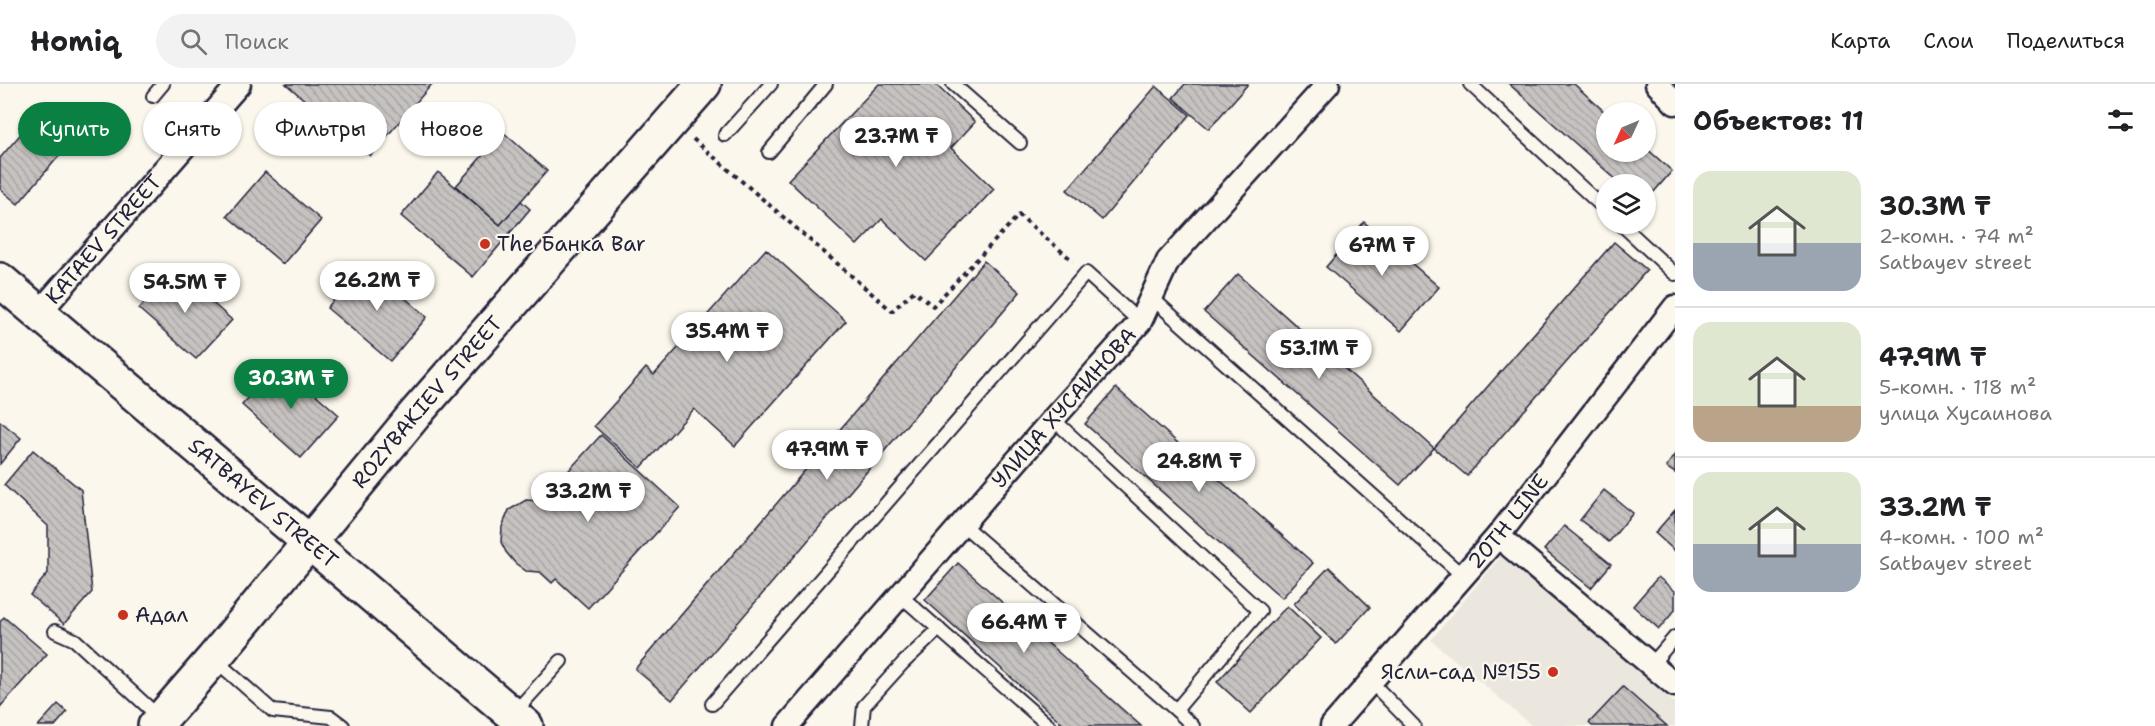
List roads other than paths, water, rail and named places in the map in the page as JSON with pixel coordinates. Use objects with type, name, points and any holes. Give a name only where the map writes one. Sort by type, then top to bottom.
[{"type":"main road","name":"ROZYBAKIEV STREET","points":[[158,722],[416,413],[704,84]]},
{"type":"main road","name":"SATBAYEV STREET","points":[[0,280],[309,541],[513,722]]},
{"type":"street","name":"KATAEV STREET","points":[[39,314],[238,84]]},
{"type":"street","name":"УЛИЦА ХУСАИНОВА","points":[[787,726],[1140,322],[1168,261],[1328,84]]},
{"type":"street","points":[[1657,84],[1675,103]]},
{"type":"street","name":"20TH LINE","points":[[1332,726],[1498,536],[1675,307]]},
{"type":"street","points":[[1498,536],[1675,685]]},
{"type":"lane","points":[[153,96],[163,84]]},
{"type":"lane","points":[[725,135],[771,84]]},
{"type":"lane","points":[[769,152],[826,84]]},
{"type":"lane","points":[[953,84],[1020,143]]},
{"type":"lane","points":[[1470,84],[1596,201]]},
{"type":"lane","points":[[1632,234],[1675,274]]},
{"type":"lane","points":[[712,704],[1086,273],[1140,322]]},
{"type":"lane","points":[[1152,298],[1463,576]]},
{"type":"lane","points":[[1053,419],[1260,611],[1176,710]]},
{"type":"lane","points":[[963,525],[1193,726]]},
{"type":"lane","points":[[901,596],[1049,726]]},
{"type":"lane","points":[[862,726],[864,706],[903,663],[939,629]]},
{"type":"lane","points":[[55,631],[75,640],[158,722]]},
{"type":"lane","points":[[1651,665],[1675,637]]},
{"type":"lane","points":[[213,658],[273,711],[332,717],[343,726]]},
{"type":"lane","points":[[513,722],[561,662]]},
{"type":"lane","points":[[1371,682],[1413,726]]},
{"type":"place","name":"The Банка Bar","points":[[485,244]]},
{"type":"place","name":"Адал","points":[[123,615]]},
{"type":"place","name":"Ясли-сад №155","points":[[1553,672]]}]
